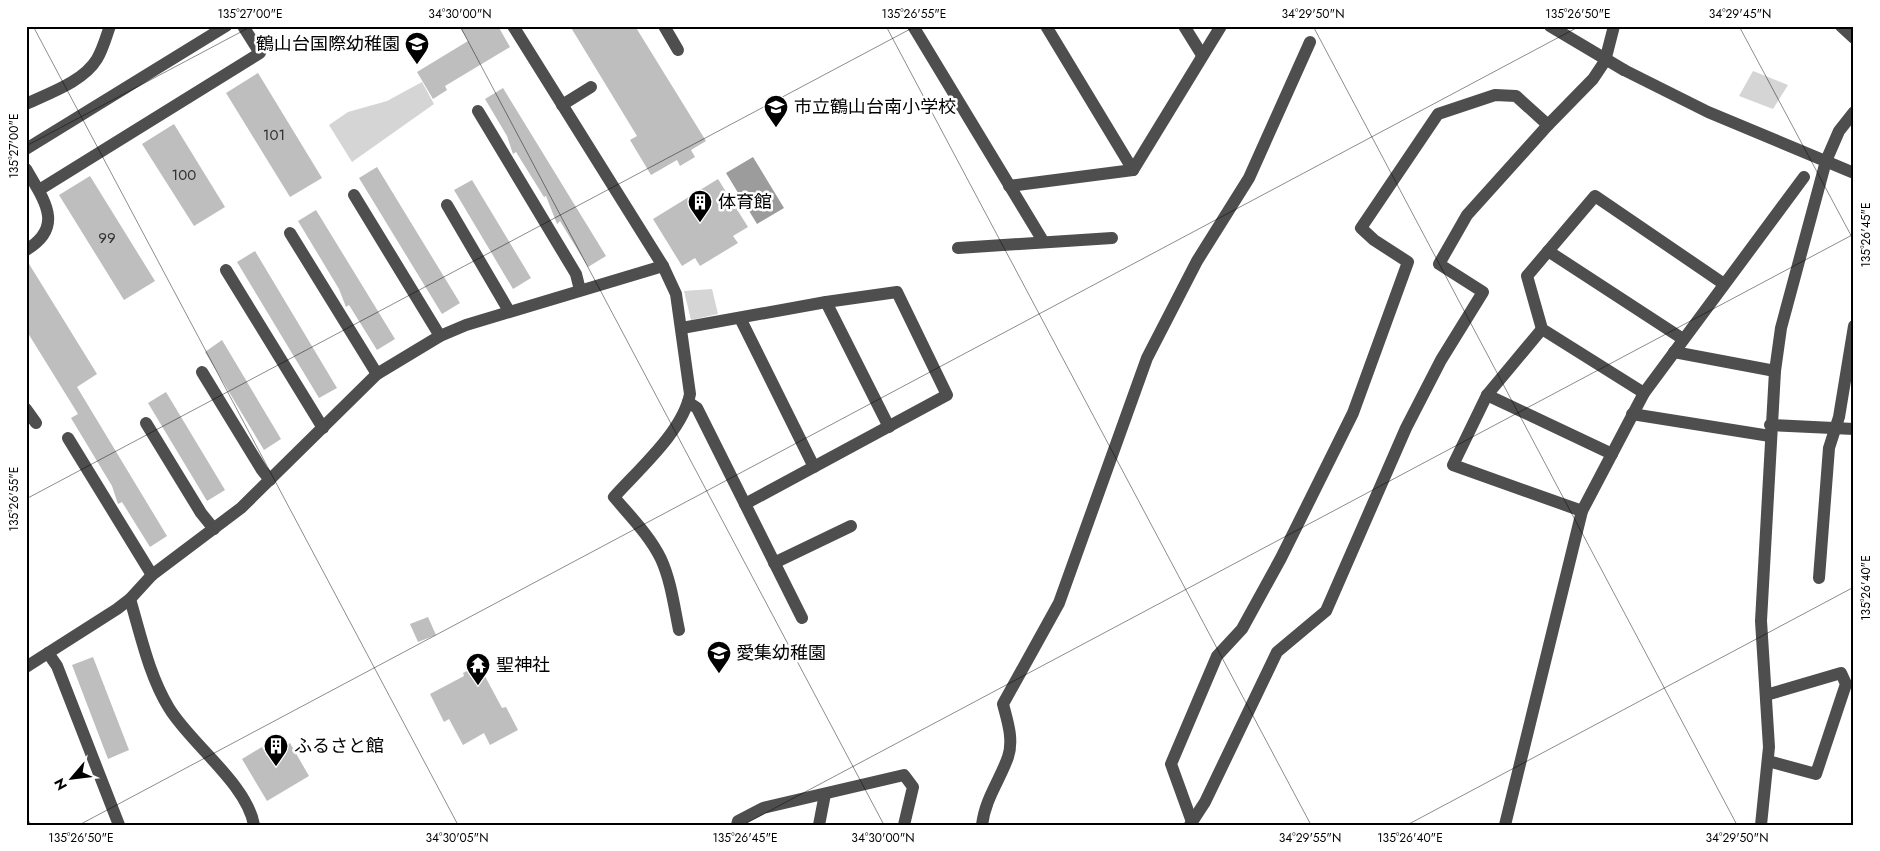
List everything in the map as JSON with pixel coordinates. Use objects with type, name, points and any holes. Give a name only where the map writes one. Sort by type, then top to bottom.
[{"type":"street","points":[[26,104],[69,83],[85,72],[96,60],[110,26]]},
{"type":"street","points":[[26,149],[226,26]]},
{"type":"street","points":[[39,190],[260,54],[243,26]]},
{"type":"street","points":[[513,26],[662,266],[676,294],[690,394],[688,402],[676,426],[614,497],[643,532],[660,558],[670,584],[679,630]]},
{"type":"street","points":[[664,26],[678,50]]},
{"type":"street","points":[[913,26],[1043,241]]},
{"type":"street","points":[[1046,26],[1133,170]]},
{"type":"street","points":[[1184,26],[1202,55]]},
{"type":"street","points":[[1133,170],[1221,26]]},
{"type":"street","points":[[1550,26],[1624,70],[1708,112],[1854,173]]},
{"type":"street","points":[[1191,823],[1205,802],[1276,652],[1326,611],[1406,428],[1441,360],[1482,292],[1439,264],[1467,215],[1548,125],[1593,79],[1605,61],[1614,26]]},
{"type":"street","points":[[1841,26],[1854,38]]},
{"type":"street","points":[[982,825],[984,810],[1009,755],[1010,730],[1003,704],[1060,603],[1147,358],[1197,261],[1249,178],[1310,42]]},
{"type":"street","points":[[562,105],[591,87]]},
{"type":"street","points":[[1191,823],[1172,764],[1217,656],[1242,629],[1281,558],[1353,413],[1408,262],[1374,240],[1361,228],[1438,114],[1495,95],[1516,96],[1548,125]]},
{"type":"street","points":[[478,111],[576,274],[580,290]]},
{"type":"street","points":[[1761,825],[1768,761],[1761,620],[1770,430],[1775,371],[1781,328],[1826,161],[1839,131],[1854,112]]},
{"type":"street","points":[[26,169],[39,190],[48,210],[47,230],[42,238],[26,250]]},
{"type":"street","points":[[1009,186],[1133,170]]},
{"type":"street","points":[[1505,825],[1582,511],[1644,393],[1804,177]]},
{"type":"street","points":[[354,195],[440,336]]},
{"type":"street","points":[[1644,393],[1542,329],[1527,276],[1595,196],[1724,284]]},
{"type":"street","points":[[448,205],[509,311]]},
{"type":"street","points":[[290,233],[377,374]]},
{"type":"street","points":[[958,248],[1112,238]]},
{"type":"street","points":[[1548,251],[1683,339]]},
{"type":"street","points":[[26,667],[130,599],[152,574],[241,508],[377,374],[440,336],[509,311],[662,266]]},
{"type":"street","points":[[226,270],[324,428]]},
{"type":"street","points":[[682,328],[826,302],[897,292],[947,395],[745,504]]},
{"type":"street","points":[[826,302],[889,427]]},
{"type":"street","points":[[740,318],[814,467]]},
{"type":"street","points":[[1819,578],[1829,448],[1836,428],[1854,326]]},
{"type":"street","points":[[1542,329],[1487,395],[1453,465],[1582,511]]},
{"type":"street","points":[[1674,352],[1775,371]]},
{"type":"street","points":[[202,372],[270,480]]},
{"type":"street","points":[[1487,395],[1612,454]]},
{"type":"street","points":[[688,402],[697,408],[802,618]]},
{"type":"street","points":[[26,408],[36,423]]},
{"type":"street","points":[[1632,414],[1770,430],[1854,429]]},
{"type":"street","points":[[146,423],[201,513],[214,528]]},
{"type":"street","points":[[68,438],[152,574]]},
{"type":"street","points":[[774,563],[851,526]]},
{"type":"street","points":[[130,599],[155,681],[170,709],[238,792],[253,817],[254,825]]},
{"type":"street","points":[[48,653],[58,666],[119,825]]},
{"type":"street","points":[[1766,695],[1842,673],[1846,684],[1816,774],[1768,761]]},
{"type":"street","points":[[737,825],[738,820],[763,808],[904,775],[913,787],[904,825]]},
{"type":"street","points":[[819,825],[825,794]]},
{"type":"shaded area","points":[[1753,71],[1788,85],[1773,109],[1739,96]]},
{"type":"shaded area","points":[[422,82],[434,104],[352,162],[329,125],[348,112],[387,101]]},
{"type":"shaded area","points":[[753,157],[784,208],[757,224],[726,173]]},
{"type":"shaded area","points":[[712,289],[718,314],[691,320],[684,291]]},
{"type":"building","points":[[459,26],[498,26],[510,47],[445,86],[447,90],[433,99],[417,72],[468,41]]},
{"type":"building","points":[[570,26],[635,26],[706,141],[691,150],[695,157],[680,166],[677,160],[651,175],[630,140],[637,136]]},
{"type":"building","points":[[258,73],[322,178],[290,197],[226,93]]},
{"type":"building","points":[[503,88],[606,256],[588,267],[560,221],[557,224],[546,196],[544,197],[516,152],[513,154],[507,136],[485,99]]},
{"type":"building","points":[[174,124],[225,207],[194,226],[142,144]]},
{"type":"building","points":[[377,167],[460,303],[442,314],[359,178]]},
{"type":"building","points":[[90,176],[155,281],[124,300],[59,195]]},
{"type":"building","name":"体育館","points":[[718,179],[748,227],[733,236],[738,243],[700,266],[695,258],[682,266],[653,219]]},
{"type":"building","points":[[472,180],[531,278],[513,289],[454,190]]},
{"type":"building","points":[[316,210],[395,339],[377,350],[349,305],[346,307],[339,289],[298,221]]},
{"type":"building","points":[[255,251],[337,388],[319,398],[237,262]]},
{"type":"building","points":[[26,259],[97,374],[77,387],[167,536],[150,547],[122,502],[118,504],[112,486],[71,418],[78,414],[26,330]]},
{"type":"building","points":[[222,340],[281,439],[264,450],[205,352]]},
{"type":"building","points":[[166,392],[225,490],[207,501],[148,403]]},
{"type":"building","points":[[428,617],[436,635],[418,642],[410,624]]},
{"type":"building","points":[[93,657],[129,750],[108,759],[72,665]]},
{"type":"building","points":[[479,665],[502,708],[506,707],[518,730],[490,745],[484,733],[463,745],[449,719],[444,722],[430,694],[464,676],[463,673]]},
{"type":"building","name":"ふるさと館","points":[[290,743],[309,776],[267,801],[242,759],[262,747],[267,756]]},
{"type":"place","name":"鶴山台国際幼稚園","points":[[417,65]]},
{"type":"place","name":"市立鶴山台南小学校","points":[[776,128]]},
{"type":"place","name":"体育館","points":[[700,223]]},
{"type":"place","name":"愛集幼稚園","points":[[719,674]]},
{"type":"place","name":"聖神社","points":[[478,686]]},
{"type":"place","name":"ふるさと館","points":[[276,767]]}]
